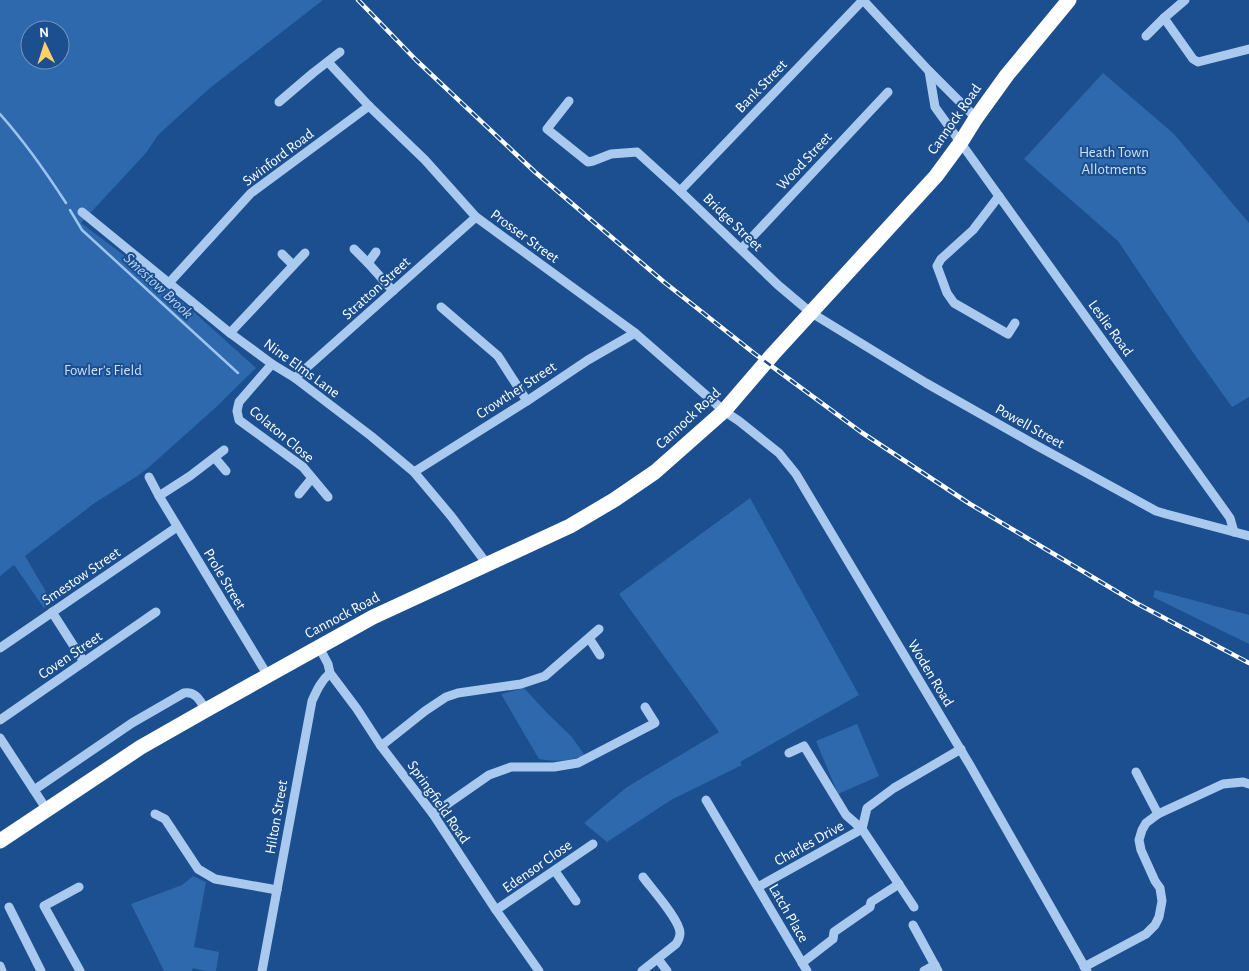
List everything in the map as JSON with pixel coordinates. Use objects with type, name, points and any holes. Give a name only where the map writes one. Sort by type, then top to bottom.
[{"type":"highway","name":"Cannock Road","points":[[0,841],[141,747],[206,710],[373,617],[570,526],[656,472],[724,411],[810,312],[936,176],[1007,75],[1069,0]]},
{"type":"street","points":[[863,0],[976,118]]},
{"type":"street","name":"Bank Street","points":[[680,190],[863,0]]},
{"type":"street","points":[[1146,36],[1185,0]]},
{"type":"street","points":[[1164,18],[1193,59],[1198,62],[1249,49]]},
{"type":"street","points":[[279,102],[340,52]]},
{"type":"street","name":"Prosser Street","points":[[328,62],[369,106],[426,160],[476,217],[635,333],[724,411]]},
{"type":"street","name":"Leslie Road","points":[[929,71],[934,107],[1230,518],[1234,532]]},
{"type":"street","name":"Wood Street","points":[[740,249],[888,92]]},
{"type":"street","name":"Bridge Street","points":[[569,101],[548,129],[588,162],[612,154],[637,152],[680,190],[778,285],[810,312]]},
{"type":"street","name":"Swinford Road","points":[[169,283],[251,193],[369,106]]},
{"type":"street","points":[[998,196],[973,230],[941,259],[937,266],[947,293],[954,302],[1008,334],[1015,323]]},
{"type":"street","name":"Nine Elms Lane","points":[[82,212],[230,333],[371,436],[414,472],[451,516],[487,564]]},
{"type":"street","name":"Stratton Street","points":[[294,378],[476,217]]},
{"type":"street","points":[[354,249],[393,292]]},
{"type":"street","points":[[368,263],[376,252]]},
{"type":"street","points":[[230,333],[305,253]]},
{"type":"street","points":[[282,254],[293,265]]},
{"type":"street","points":[[441,307],[498,356],[527,401]]},
{"type":"street","name":"Powell Street","points":[[810,312],[926,383],[1156,510],[1249,536]]},
{"type":"street","name":"Crowther Street","points":[[414,472],[588,360],[635,333]]},
{"type":"street","name":"Colaton Close","points":[[272,364],[239,402],[237,411],[239,420],[302,467],[328,497]]},
{"type":"street","name":"Woden Road","points":[[724,411],[780,453],[796,474],[960,749],[1085,969]]},
{"type":"street","points":[[159,496],[190,476],[224,450]]},
{"type":"street","points":[[215,458],[226,471]]},
{"type":"street","name":"Prole Street","points":[[149,477],[177,527],[268,676]]},
{"type":"street","name":"Colaton Close","points":[[299,494],[312,478]]},
{"type":"street","name":"Smestow Street","points":[[0,648],[177,527]]},
{"type":"street","points":[[52,612],[84,662]]},
{"type":"street","name":"Coven Street","points":[[0,720],[156,612]]},
{"type":"street","points":[[382,746],[425,711],[446,697],[458,693],[521,684],[545,676],[599,629]]},
{"type":"street","points":[[589,638],[600,655]]},
{"type":"street","name":"Springfield Road","points":[[319,647],[328,664],[330,673],[433,814],[496,910],[539,971]]},
{"type":"street","name":"Hilton Street","points":[[262,971],[312,701],[319,685],[330,673]]},
{"type":"street","points":[[34,790],[132,723],[184,693],[194,694],[206,710]]},
{"type":"street","points":[[433,814],[489,775],[511,767],[554,767],[578,763],[655,722],[646,707]]},
{"type":"street","points":[[0,738],[47,810]]},
{"type":"street","points":[[789,754],[804,746],[846,815],[862,829],[914,907]]},
{"type":"street","name":"Charles Drive","points":[[758,887],[862,829],[867,808],[894,788],[960,749]]},
{"type":"street","points":[[1136,772],[1158,814]]},
{"type":"street","points":[[1085,969],[1146,934],[1155,925],[1159,917],[1162,901],[1160,888],[1141,850],[1139,840],[1146,823],[1158,814],[1223,784],[1243,782],[1249,784]]},
{"type":"street","name":"Latch Place","points":[[706,800],[805,967],[833,939],[834,932],[870,907],[871,902],[899,884]]},
{"type":"street","points":[[156,814],[165,819],[198,868],[215,879],[277,890]]},
{"type":"street","name":"Edensor Close","points":[[496,910],[593,844]]},
{"type":"street","points":[[555,871],[576,901]]},
{"type":"street","points":[[642,971],[676,944],[680,938],[677,922],[643,877]]},
{"type":"street","points":[[79,887],[44,906],[80,971]]},
{"type":"street","points":[[9,907],[42,971]]},
{"type":"street","points":[[913,925],[936,968],[924,971]]},
{"type":"street","points":[[658,959],[667,971]]},
{"type":"street","points":[[0,966],[2,971]]},
{"type":"green space","name":"Fowler's Field","points":[[0,0],[323,0],[210,88],[159,134],[145,154],[81,223],[166,287],[256,368],[214,409],[148,468],[96,502],[25,556],[52,602],[44,608],[14,565],[0,576]]},
{"type":"green space","name":"Heath Town Allotments","points":[[1103,73],[1174,134],[1249,223],[1249,397],[1232,407],[1118,241],[1024,159]]},
{"type":"green space","points":[[750,498],[859,695],[740,762],[742,765],[671,800],[607,842],[584,823],[627,787],[719,732],[619,594]]},
{"type":"green space","points":[[1155,590],[1249,615],[1249,644],[1153,597]]},
{"type":"green space","points":[[524,688],[571,736],[584,754],[583,756],[551,761],[539,759],[501,694]]},
{"type":"green space","points":[[857,724],[879,776],[838,794],[816,741]]},
{"type":"green space","points":[[193,876],[206,882],[194,947],[219,952],[216,971],[193,968],[192,971],[164,971],[131,904],[182,885]]},
{"type":"waterway","name":"Smestow Brook","points":[[0,114],[35,157],[66,203]]},
{"type":"waterway","name":"Smestow Brook","points":[[70,210],[82,230],[238,373]]},
{"type":"railway","points":[[358,0],[416,60],[535,172],[664,282],[755,354],[861,432],[970,504],[1136,603],[1249,663]]}]
